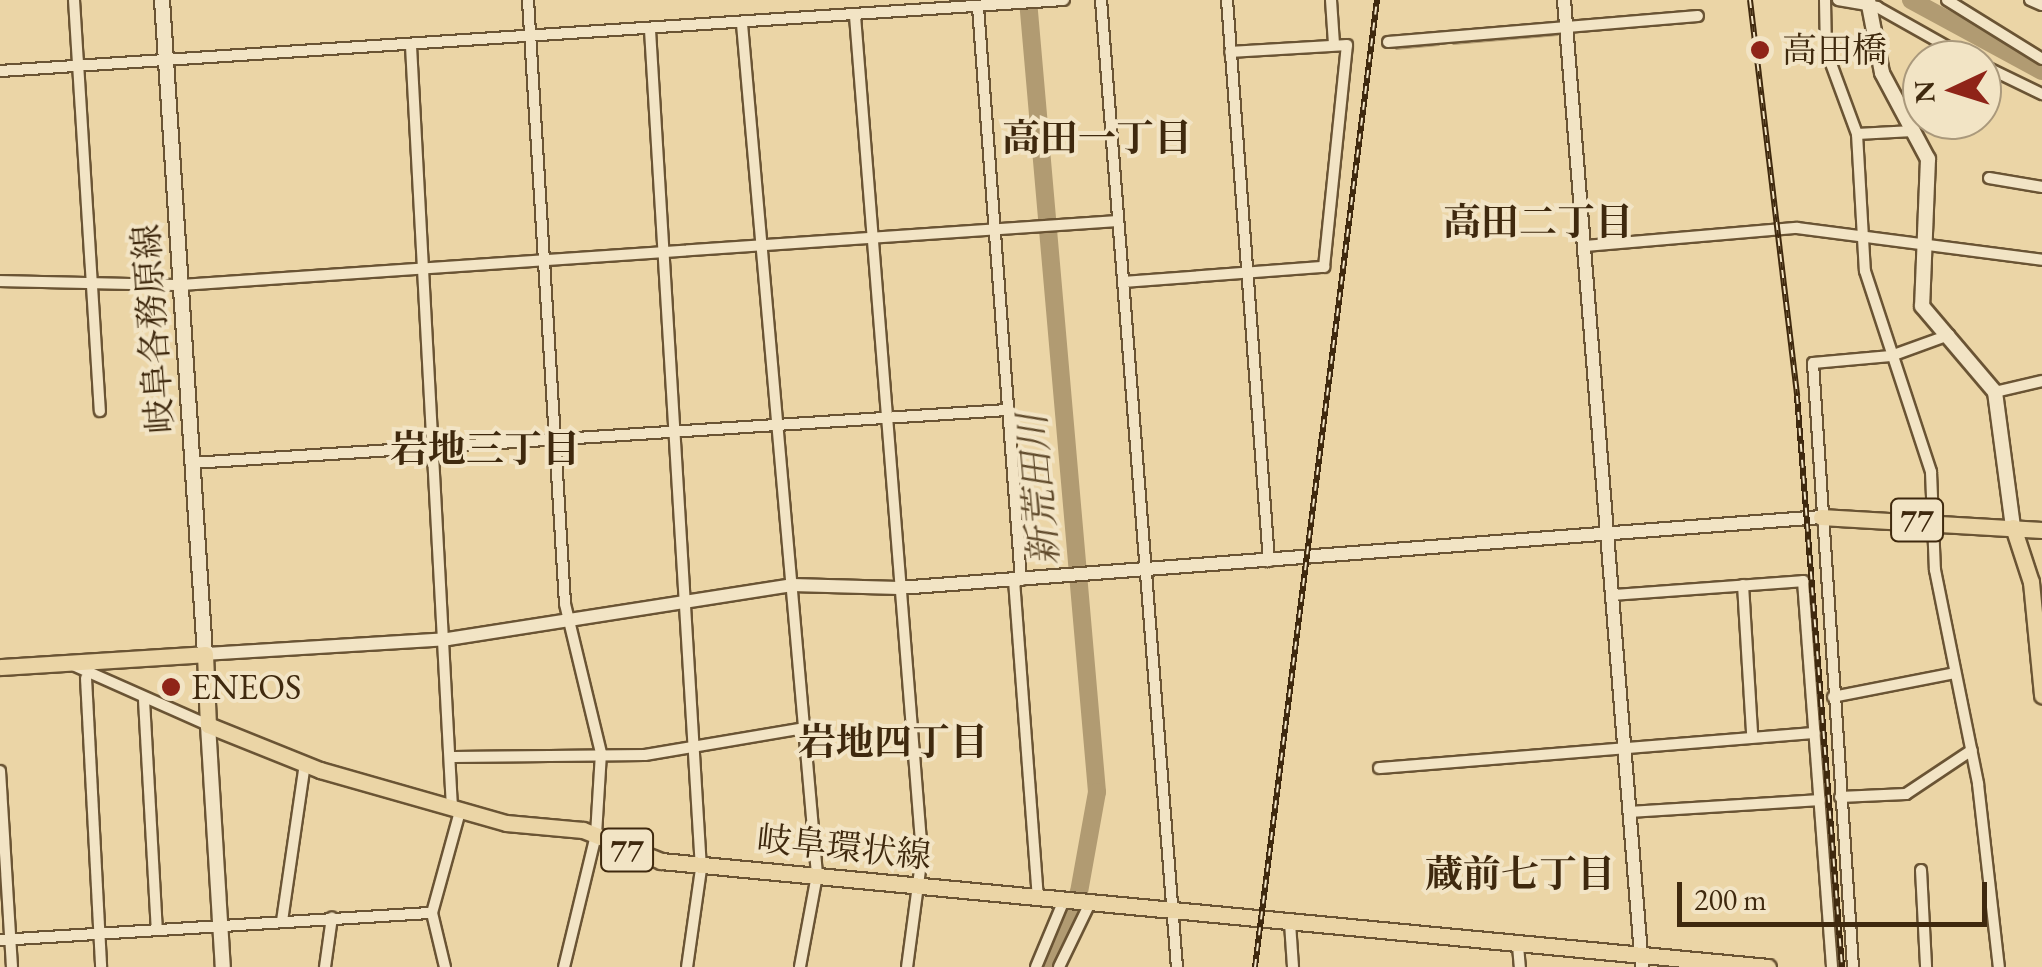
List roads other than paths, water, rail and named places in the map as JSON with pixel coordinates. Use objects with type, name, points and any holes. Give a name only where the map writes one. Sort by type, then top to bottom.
[{"type":"main road","name":"岐阜各務原線","points":[[162,0],[204,654]]},
{"type":"main road","points":[[1868,3],[1882,74],[1902,110]]},
{"type":"main road","points":[[1918,140],[1928,159],[1922,306],[1994,392],[2013,526],[2038,607],[2042,695]]},
{"type":"main road","name":"77","points":[[1821,518],[1932,521],[2042,530]]},
{"type":"main road","points":[[0,665],[204,654],[223,967]]},
{"type":"main road","name":"岐阜環状線","points":[[208,724],[304,764],[456,809],[596,835],[646,858],[1290,922],[1641,962],[1768,967]]},
{"type":"street","points":[[74,0],[100,411]]},
{"type":"street","points":[[528,0],[568,620],[601,753],[596,835],[564,967]]},
{"type":"street","points":[[0,71],[1064,0]]},
{"type":"street","points":[[1101,0],[1177,967]]},
{"type":"street","points":[[1227,0],[1269,561]]},
{"type":"street","points":[[1330,0],[1334,44]]},
{"type":"street","points":[[1564,0],[1641,962]]},
{"type":"street","points":[[1825,0],[1826,50],[1857,134],[1861,231],[1892,356],[1930,472],[1932,521],[1955,673],[1972,750],[1999,967]]},
{"type":"street","points":[[1838,0],[1868,3],[1935,40]]},
{"type":"street","points":[[1947,0],[1964,4],[2042,59]]},
{"type":"street","points":[[978,7],[1038,897]]},
{"type":"street","points":[[855,16],[922,885],[907,967]]},
{"type":"street","points":[[1388,42],[1698,16]]},
{"type":"street","points":[[742,24],[817,875],[800,967]]},
{"type":"street","points":[[650,30],[700,862],[687,967]]},
{"type":"street","points":[[1123,282],[1324,267],[1350,53],[1334,44],[1230,52]]},
{"type":"street","points":[[411,46],[456,809],[432,914],[445,967]]},
{"type":"street","points":[[2002,75],[2042,94]]},
{"type":"street","points":[[1857,134],[1902,131]]},
{"type":"street","points":[[1989,178],[2042,187]]},
{"type":"street","points":[[0,281],[181,285],[1118,221]]},
{"type":"street","points":[[1586,246],[1861,231],[1924,238],[2042,260]]},
{"type":"street","points":[[1854,967],[1813,363],[1892,356],[1949,335]]},
{"type":"street","points":[[1994,392],[2042,381]]},
{"type":"street","points":[[192,463],[675,435],[1008,410]]},
{"type":"street","points":[[204,654],[448,638],[792,585],[899,588],[1821,518]]},
{"type":"street","points":[[1613,595],[1803,581],[1832,967]]},
{"type":"street","points":[[1743,585],[1752,734]]},
{"type":"street","points":[[66,662],[86,678],[208,724]]},
{"type":"street","points":[[1833,697],[1955,673]]},
{"type":"street","points":[[86,678],[101,967]]},
{"type":"street","points":[[144,700],[157,930]]},
{"type":"street","points":[[454,757],[695,746],[804,728]]},
{"type":"street","points":[[1379,768],[1625,749],[1752,734],[1814,733]]},
{"type":"street","points":[[1840,798],[1906,794],[1972,750]]},
{"type":"street","points":[[282,921],[304,764]]},
{"type":"street","points":[[0,771],[5,940],[12,967]]},
{"type":"street","points":[[1630,812],[1820,800]]},
{"type":"street","points":[[1921,870],[1926,967]]},
{"type":"street","points":[[1036,967],[1064,900]]},
{"type":"street","points":[[1059,967],[1090,903]]},
{"type":"street","points":[[5,940],[332,917],[432,914]]},
{"type":"street","points":[[325,967],[332,917]]},
{"type":"street","points":[[1290,922],[1293,967]]},
{"type":"street","points":[[1518,946],[1520,967]]},
{"type":"waterway","name":"新荒田川","points":[[1028,0],[1097,792],[1079,892],[1047,967]]},
{"type":"waterway","points":[[1911,0],[2042,71]]},
{"type":"waterway","points":[[1453,43],[1557,34]]},
{"type":"waterway","points":[[1396,48],[1438,44]]},
{"type":"railway","points":[[1255,967],[1377,0]]},
{"type":"railway","points":[[1750,0],[1797,396],[1842,967]]},
{"type":"place","name":"高田橋","points":[[1760,50]]},
{"type":"place","name":"ENEOS","points":[[171,687]]},
{"type":"district","name":"高田一丁目","points":[[1097,138]]},
{"type":"district","name":"高田二丁目","points":[[1538,222]]},
{"type":"district","name":"岩地三丁目","points":[[485,449]]},
{"type":"district","name":"岩地四丁目","points":[[893,742]]},
{"type":"district","name":"蔵前七丁目","points":[[1520,874]]}]
